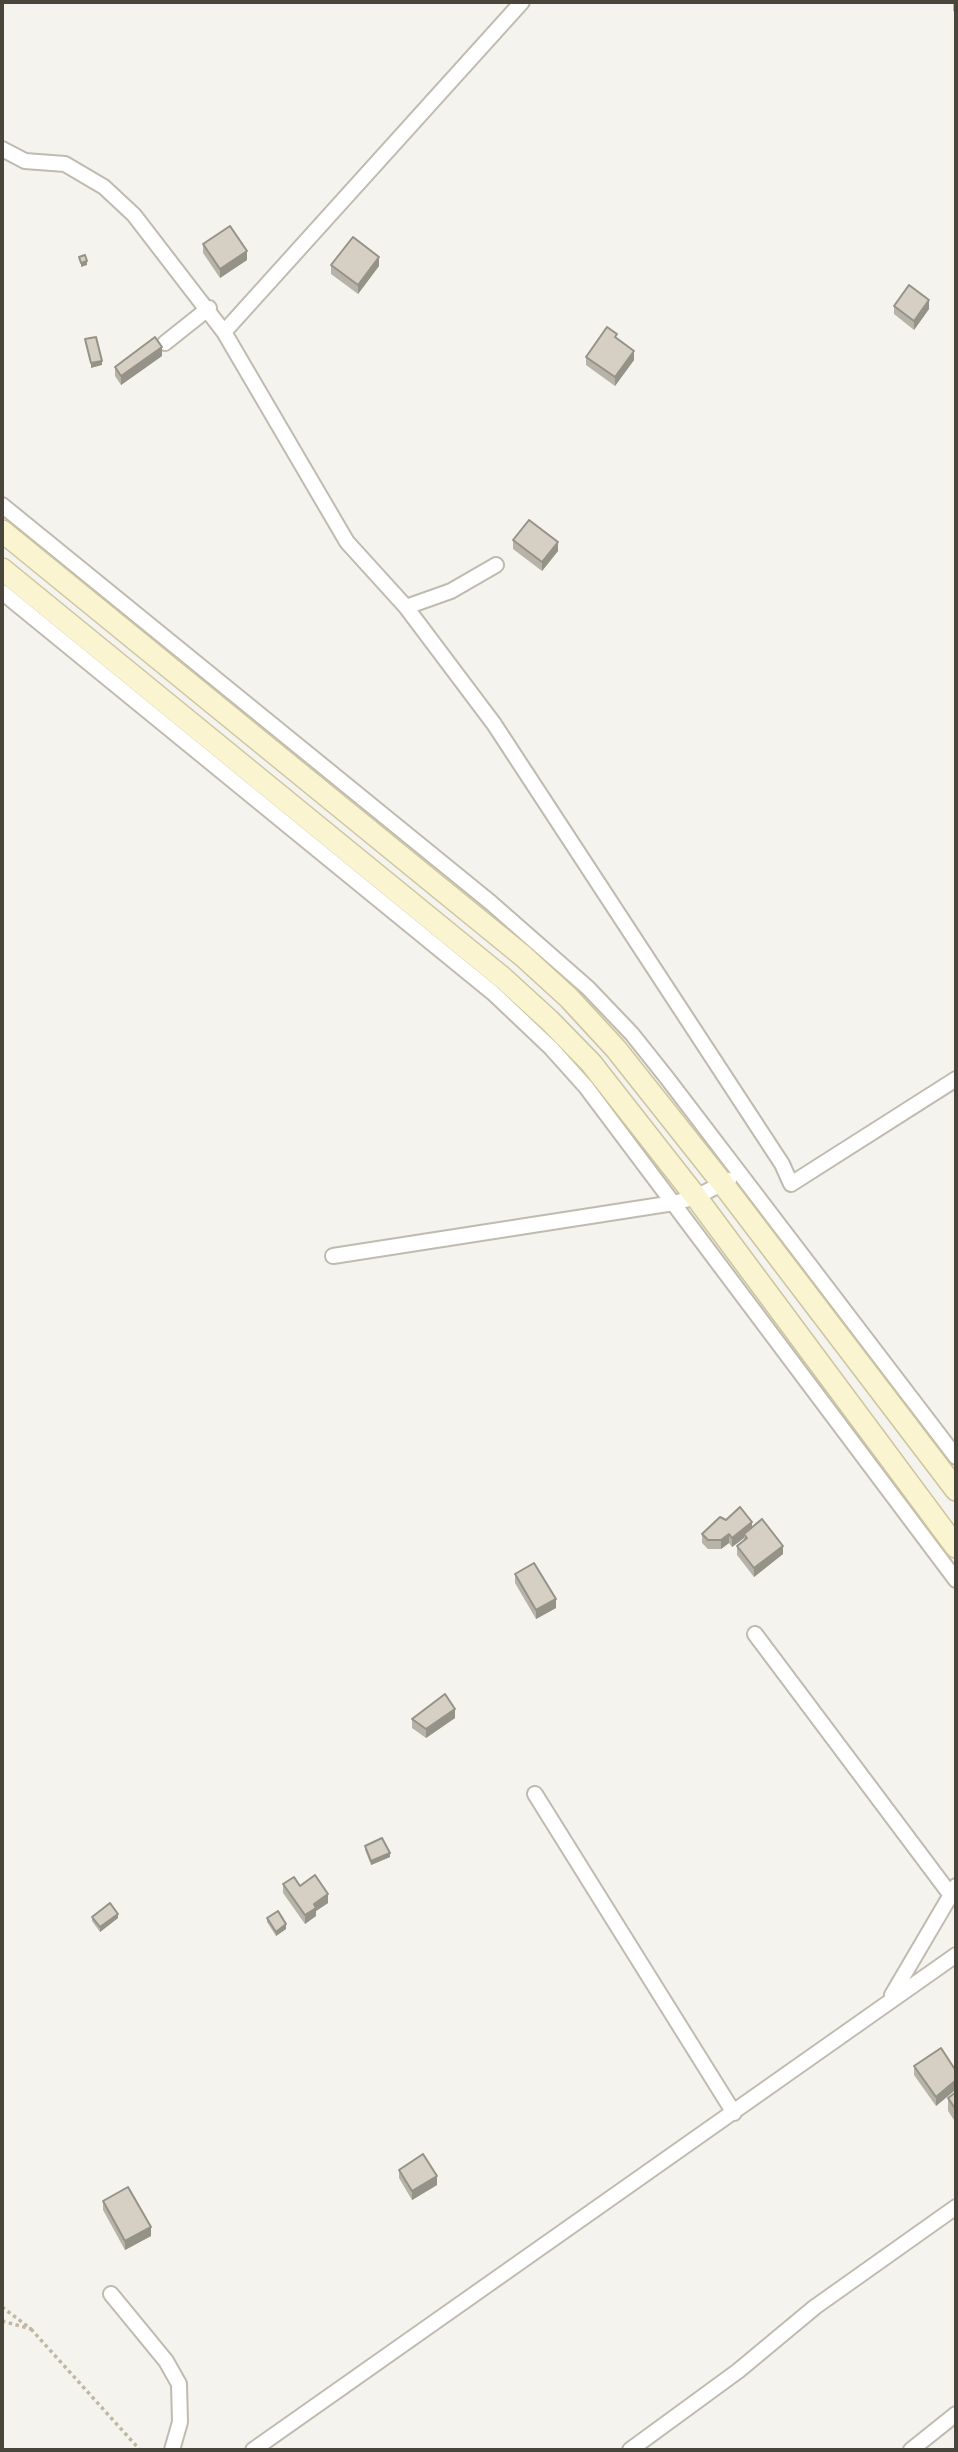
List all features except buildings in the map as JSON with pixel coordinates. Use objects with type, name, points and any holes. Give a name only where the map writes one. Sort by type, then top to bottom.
[{"type":"main road","points":[[2,531],[523,956],[569,998],[731,1179],[956,1490]]},
{"type":"main road","points":[[2,569],[512,986],[591,1063],[696,1197],[956,1547]]},
{"type":"street","points":[[224,332],[522,2]]},
{"type":"street","points":[[2,149],[25,161],[65,163],[104,187],[134,215],[209,309],[347,542],[406,607],[494,724],[782,1164],[791,1184],[956,1079]]},
{"type":"street","points":[[165,342],[209,309]]},
{"type":"street","points":[[2,505],[544,947],[632,1034],[731,1179],[956,1457]]},
{"type":"street","points":[[406,607],[451,591],[496,565]]},
{"type":"street","points":[[2,592],[493,993],[551,1048],[586,1087],[956,1580]]},
{"type":"street","points":[[333,1256],[674,1203],[696,1197],[731,1179]]},
{"type":"street","points":[[755,1634],[953,1890],[889,1999]]},
{"type":"street","points":[[535,1794],[734,2113]]},
{"type":"street","points":[[253,2450],[734,2113],[889,1999],[956,1955]]},
{"type":"street","points":[[630,2450],[737,2371],[815,2307],[956,2207]]},
{"type":"street","points":[[111,2294],[166,2361],[179,2384],[180,2422],[172,2450]]},
{"type":"street","points":[[911,2450],[956,2414]]},
{"type":"path","points":[[2,2307],[31,2329],[140,2450]]},
{"type":"path","points":[[2,2321],[31,2329]]}]
